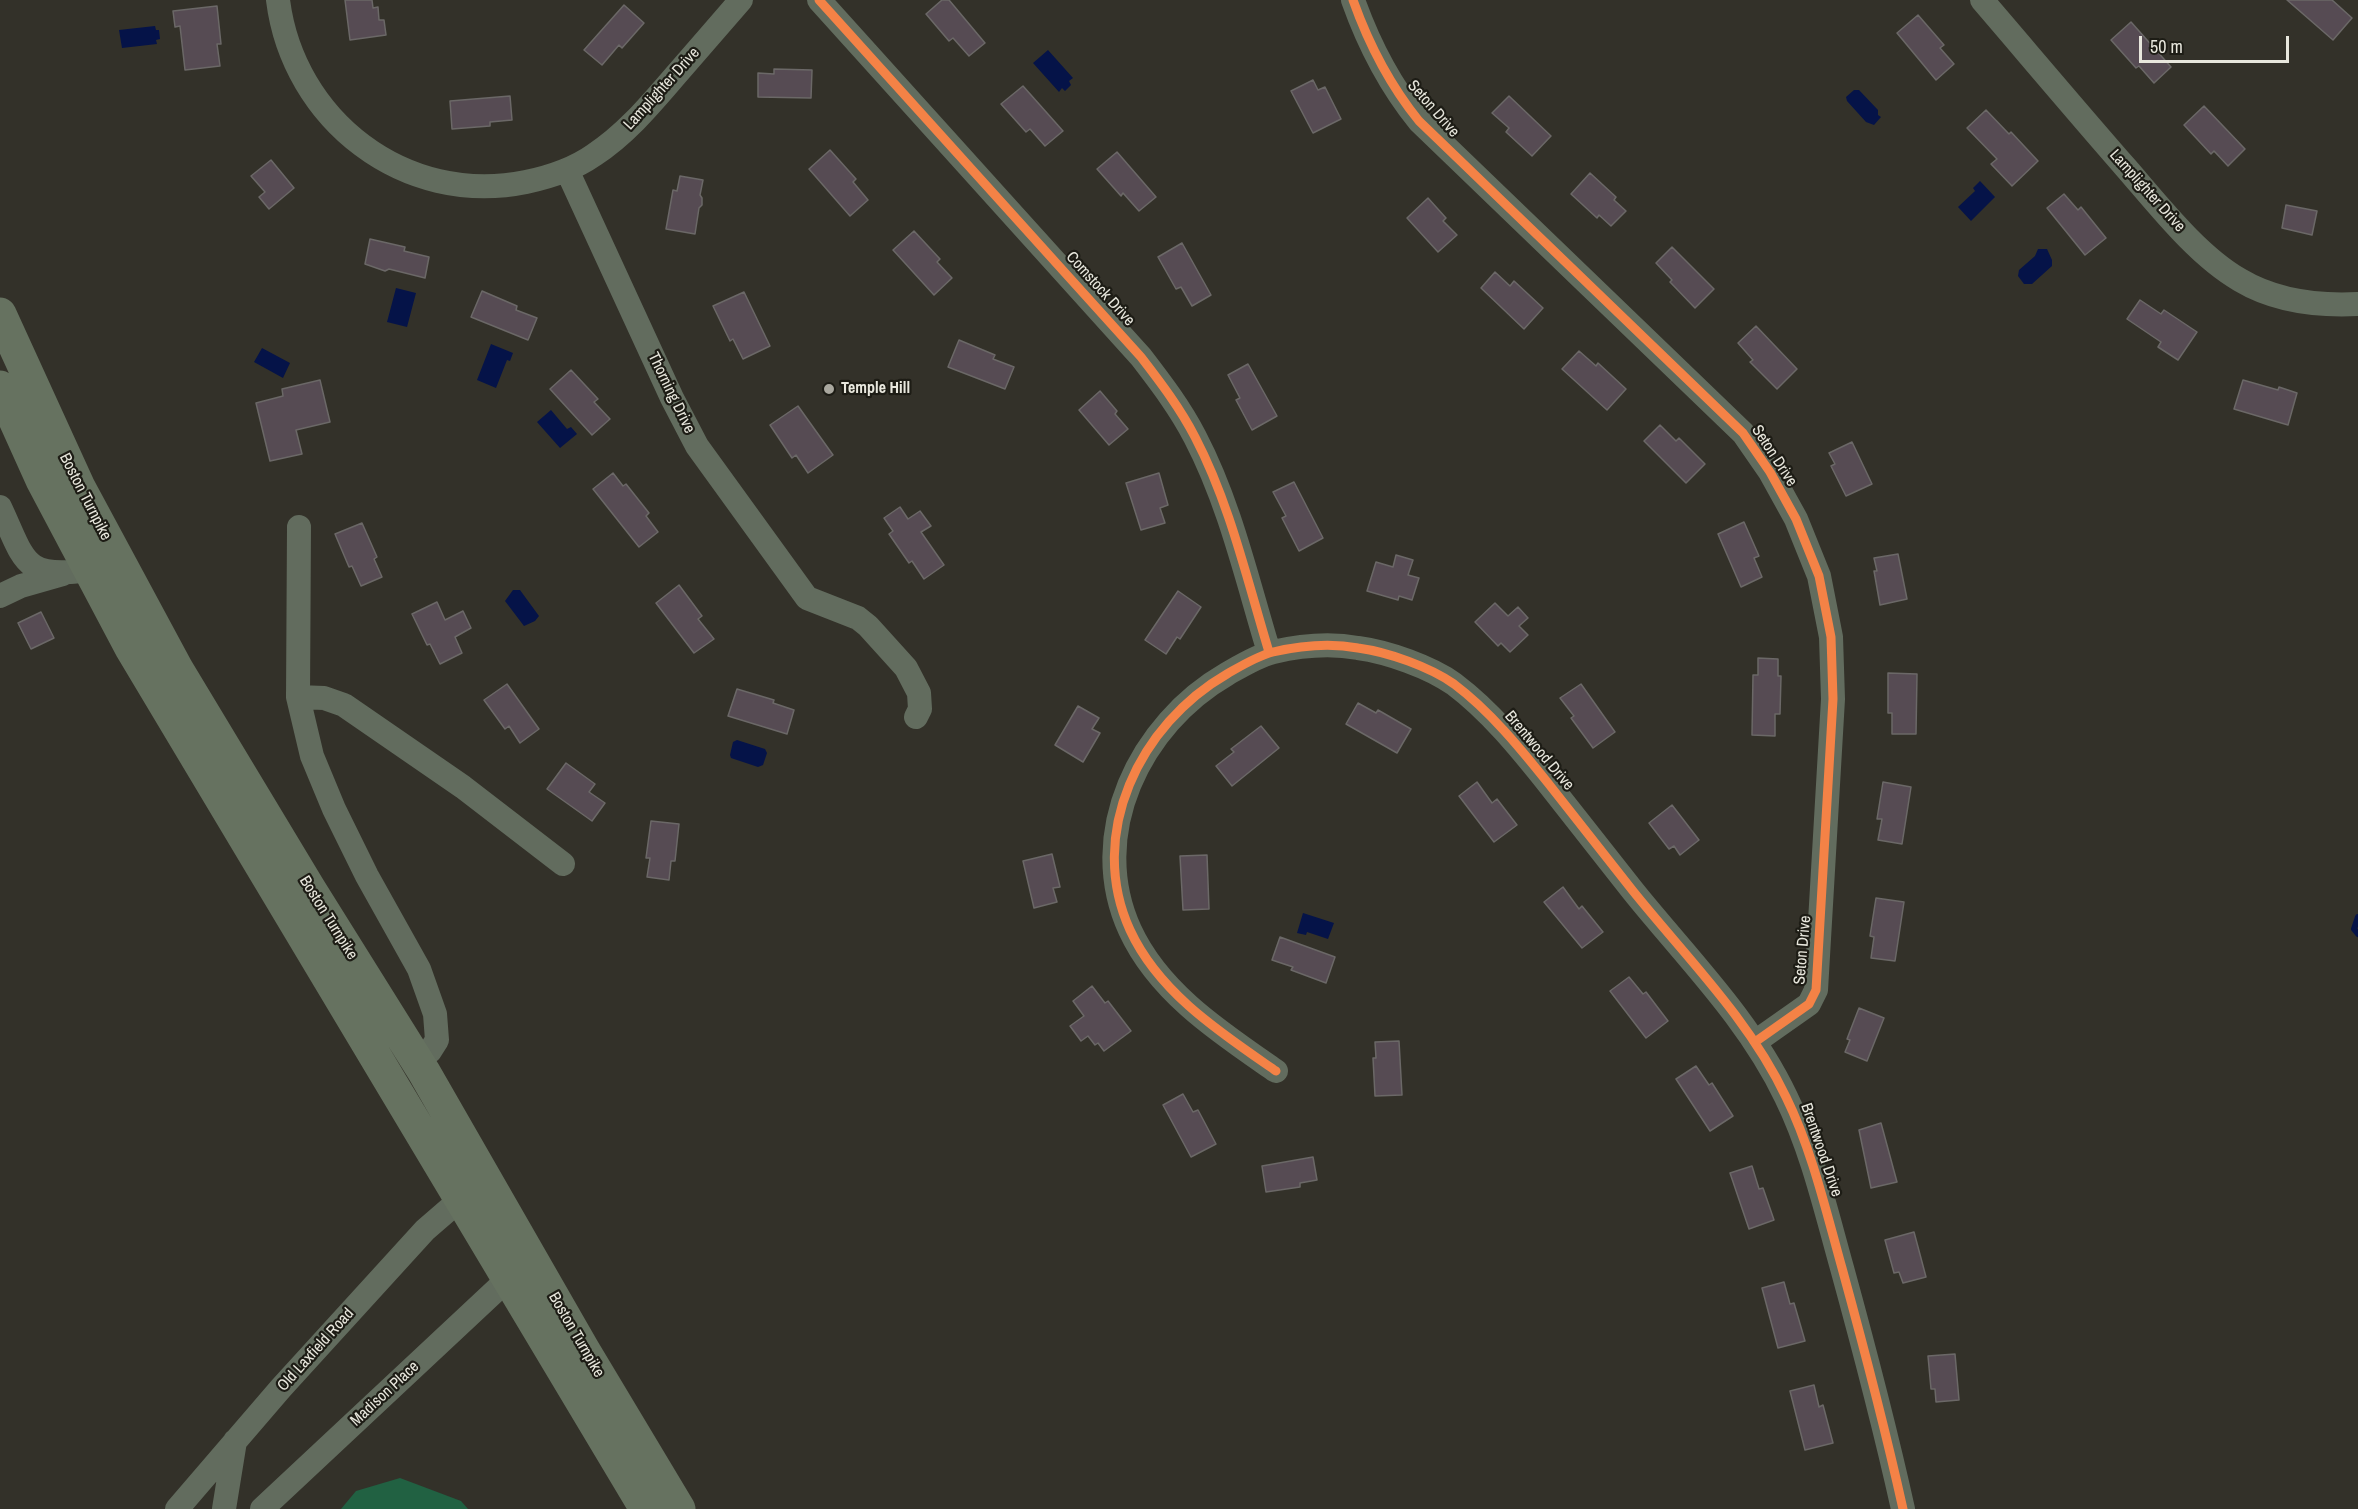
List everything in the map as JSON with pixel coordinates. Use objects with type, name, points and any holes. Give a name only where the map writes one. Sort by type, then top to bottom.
[{"type":"highway","name":"Boston Turnpike","points":[[0,314],[65,460],[124,575],[177,669],[417,1062],[583,1349],[679,1509]]},
{"type":"highway","name":"Boston Turnpike","points":[[0,387],[39,473],[76,572],[136,657],[272,887],[462,1198],[646,1509]]},
{"type":"street","name":"Lamplighter Drive","points":[[278,0],[288,46],[299,73],[314,97],[346,132],[376,155],[401,169],[456,184],[484,186],[512,185],[540,179],[567,170],[592,157],[636,121],[741,0]]},
{"type":"street","name":"Comstock Drive","points":[[819,0],[1128,343],[1169,393],[1212,471],[1269,652]]},
{"type":"street","name":"Seton Drive","points":[[1353,0],[1376,57],[1389,81],[1419,121],[1743,433],[1770,472],[1791,510],[1819,576],[1831,637],[1833,699],[1816,990],[1809,1004],[1755,1042]]},
{"type":"street","name":"Lamplighter Drive","points":[[1982,0],[2163,211],[2217,266],[2241,281],[2275,296],[2327,306],[2358,304]]},
{"type":"street","name":"Thorning Drive","points":[[567,170],[683,422],[697,446],[807,598],[855,616],[868,626],[906,668],[918,688],[920,704],[916,717]]},
{"type":"street","points":[[0,507],[24,560],[43,571],[76,572]]},
{"type":"street","points":[[299,527],[298,697],[312,756],[334,809],[367,876],[419,969],[435,1014],[437,1040],[430,1051],[417,1062]]},
{"type":"street","points":[[0,596],[21,586],[76,572]]},
{"type":"street","name":"Brentwood Drive","points":[[1276,1071],[1236,1044],[1190,1007],[1156,972],[1140,950],[1121,902],[1114,863],[1115,839],[1125,796],[1145,752],[1186,703],[1204,689],[1269,652],[1313,646],[1358,648],[1409,662],[1450,682],[1481,707],[1526,756],[1755,1042],[1786,1096],[1823,1202],[1876,1390],[1903,1509]]},
{"type":"street","points":[[298,697],[324,698],[344,705],[463,787],[563,864]]},
{"type":"street","name":"Old Laxfield Road","points":[[177,1509],[235,1441],[425,1230],[462,1198]]},
{"type":"street","name":"Madison Place","points":[[262,1509],[508,1278]]},
{"type":"street","points":[[224,1509],[235,1441]]},
{"type":"green space","points":[[400,1478],[461,1501],[468,1509],[341,1509],[356,1491]]},
{"type":"shaded area","points":[[155,26],[156,30],[159,30],[160,39],[156,40],[157,44],[122,48],[119,30]]},
{"type":"shaded area","points":[[1048,50],[1073,78],[1069,81],[1071,85],[1065,91],[1062,88],[1059,92],[1033,63]]},
{"type":"shaded area","points":[[1854,90],[1859,90],[1878,110],[1878,115],[1881,117],[1874,125],[1866,122],[1847,101],[1846,97]]},
{"type":"shaded area","points":[[1980,181],[1995,197],[1971,221],[1958,207],[1975,191],[1973,188]]},
{"type":"shaded area","points":[[2038,249],[2047,249],[2052,266],[2032,284],[2024,284],[2018,276],[2019,270],[2035,256]]},
{"type":"shaded area","points":[[396,288],[416,293],[407,327],[387,322]]},
{"type":"shaded area","points":[[491,344],[513,353],[510,361],[507,360],[496,388],[477,380]]},
{"type":"shaded area","points":[[262,348],[290,363],[283,378],[254,362]]},
{"type":"shaded area","points":[[551,410],[567,429],[571,427],[577,434],[560,448],[537,422]]},
{"type":"shaded area","points":[[513,590],[520,590],[539,616],[535,621],[524,626],[505,601]]},
{"type":"shaded area","points":[[737,740],[765,749],[767,753],[763,765],[758,767],[731,758],[733,742]]},
{"type":"shaded area","points":[[1303,913],[1334,923],[1328,939],[1307,932],[1306,935],[1297,933]]},
{"type":"building","points":[[345,0],[372,0],[373,8],[378,7],[379,20],[384,20],[386,35],[350,40]]},
{"type":"building","points":[[942,0],[949,0],[985,43],[969,56],[953,38],[949,41],[926,14]]},
{"type":"building","points":[[2287,0],[2332,0],[2352,18],[2333,40]]},
{"type":"building","points":[[624,5],[644,23],[622,48],[619,45],[602,65],[584,50]]},
{"type":"building","points":[[217,6],[221,44],[217,44],[220,66],[185,70],[180,26],[175,27],[173,11]]},
{"type":"building","points":[[1918,15],[1944,45],[1940,48],[1954,64],[1936,80],[1897,33]]},
{"type":"building","points":[[2131,22],[2171,67],[2154,83],[2139,66],[2136,68],[2111,40]]},
{"type":"building","points":[[774,69],[812,70],[811,98],[758,97],[758,73],[774,74]]},
{"type":"building","points":[[1313,80],[1318,90],[1325,87],[1341,119],[1313,133],[1291,91]]},
{"type":"building","points":[[1023,86],[1063,131],[1045,146],[1030,129],[1026,132],[1001,104]]},
{"type":"building","points":[[510,96],[512,120],[490,122],[490,126],[452,129],[450,101]]},
{"type":"building","points":[[1509,96],[1551,136],[1532,156],[1506,132],[1509,128],[1492,113]]},
{"type":"building","points":[[2204,106],[2245,149],[2228,166],[2214,151],[2211,154],[2184,125]]},
{"type":"building","points":[[1986,110],[2038,161],[2012,186],[1991,164],[1997,159],[1967,128]]},
{"type":"building","points":[[830,150],[856,179],[853,182],[868,200],[850,216],[809,169]]},
{"type":"building","points":[[1117,152],[1156,197],[1139,211],[1123,193],[1121,196],[1097,169]]},
{"type":"building","points":[[271,160],[294,188],[269,209],[259,197],[265,192],[251,176]]},
{"type":"building","points":[[1590,173],[1616,197],[1614,200],[1626,211],[1611,226],[1599,215],[1597,218],[1571,194]]},
{"type":"building","points":[[680,176],[703,180],[700,195],[702,205],[699,208],[695,234],[666,229],[673,190],[677,191]]},
{"type":"building","points":[[2064,194],[2078,210],[2081,207],[2106,238],[2085,255],[2047,208]]},
{"type":"building","points":[[1428,198],[1446,218],[1443,221],[1457,235],[1438,252],[1407,218]]},
{"type":"building","points":[[2286,205],[2317,211],[2312,235],[2282,228]]},
{"type":"building","points":[[914,231],[940,259],[937,262],[952,278],[934,295],[893,250]]},
{"type":"building","points":[[370,239],[405,247],[404,251],[429,257],[425,278],[389,269],[385,271],[365,264]]},
{"type":"building","points":[[1182,243],[1211,295],[1192,306],[1181,287],[1176,289],[1158,257]]},
{"type":"building","points":[[1672,247],[1714,289],[1695,308],[1670,282],[1672,280],[1656,263]]},
{"type":"building","points":[[1495,272],[1510,286],[1514,281],[1543,308],[1524,329],[1481,288]]},
{"type":"building","points":[[482,291],[517,306],[516,310],[537,318],[528,340],[471,317]]},
{"type":"building","points":[[744,292],[770,346],[743,359],[733,339],[730,341],[713,306]]},
{"type":"building","points":[[2140,300],[2161,314],[2164,310],[2197,332],[2178,360],[2158,347],[2161,342],[2127,319]]},
{"type":"building","points":[[1756,326],[1797,369],[1777,389],[1750,362],[1753,360],[1738,343]]},
{"type":"building","points":[[959,340],[995,355],[993,359],[1014,367],[1005,389],[948,367]]},
{"type":"building","points":[[1579,351],[1596,366],[1598,363],[1626,389],[1607,410],[1562,369]]},
{"type":"building","points":[[1248,364],[1277,416],[1252,430],[1236,400],[1240,398],[1228,375]]},
{"type":"building","points":[[571,370],[598,399],[594,402],[610,419],[592,435],[550,389]]},
{"type":"building","points":[[320,380],[330,422],[296,430],[302,454],[270,461],[256,403],[283,396],[282,389]]},
{"type":"building","points":[[2243,380],[2297,393],[2288,425],[2234,409]]},
{"type":"building","points":[[1100,391],[1117,411],[1115,414],[1128,429],[1109,445],[1079,410]]},
{"type":"building","points":[[798,406],[833,455],[808,473],[796,455],[792,458],[770,425]]},
{"type":"building","points":[[1660,425],[1676,441],[1679,438],[1705,464],[1686,483],[1644,441]]},
{"type":"building","points":[[1852,442],[1872,484],[1846,496],[1831,466],[1835,464],[1829,453]]},
{"type":"building","points":[[613,473],[623,486],[626,484],[649,513],[646,516],[658,532],[639,547],[593,489]]},
{"type":"building","points":[[1159,473],[1168,505],[1160,508],[1165,523],[1141,530],[1126,483]]},
{"type":"building","points":[[1294,482],[1323,538],[1299,551],[1282,518],[1286,516],[1273,492]]},
{"type":"building","points":[[900,507],[908,519],[920,511],[931,526],[921,532],[944,565],[924,579],[912,561],[909,563],[889,534],[893,531],[884,518]]},
{"type":"building","points":[[1744,522],[1759,556],[1754,558],[1762,577],[1741,587],[1718,534]]},
{"type":"building","points":[[362,523],[377,557],[374,559],[382,577],[361,586],[352,566],[349,567],[335,534]]},
{"type":"building","points":[[1898,554],[1907,599],[1880,605],[1874,558]]},
{"type":"building","points":[[1396,555],[1413,560],[1408,575],[1419,578],[1412,600],[1399,596],[1398,600],[1367,591],[1376,562],[1393,567]]},
{"type":"building","points":[[679,585],[702,616],[698,619],[714,639],[694,653],[656,603]]},
{"type":"building","points":[[1178,591],[1201,607],[1180,639],[1177,637],[1166,654],[1145,640]]},
{"type":"building","points":[[437,602],[445,620],[463,611],[471,628],[455,637],[462,653],[440,664],[430,644],[427,645],[412,614]]},
{"type":"building","points":[[1495,603],[1508,616],[1518,607],[1528,618],[1519,626],[1528,635],[1510,652],[1501,643],[1498,646],[1475,622]]},
{"type":"building","points":[[41,612],[54,638],[31,649],[18,623]]},
{"type":"building","points":[[1758,658],[1778,659],[1778,676],[1781,676],[1780,714],[1775,714],[1775,736],[1752,735],[1753,675],[1758,675]]},
{"type":"building","points":[[1888,673],[1917,674],[1916,734],[1892,734],[1892,713],[1888,713]]},
{"type":"building","points":[[507,684],[539,729],[520,743],[509,726],[505,729],[484,700]]},
{"type":"building","points":[[1581,684],[1615,732],[1593,748],[1571,718],[1574,716],[1560,698]]},
{"type":"building","points":[[737,689],[774,700],[773,703],[794,710],[787,734],[728,716]]},
{"type":"building","points":[[1358,703],[1376,713],[1378,710],[1411,729],[1397,753],[1346,724]]},
{"type":"building","points":[[1078,706],[1099,718],[1092,729],[1100,733],[1083,762],[1055,745]]},
{"type":"building","points":[[1261,726],[1279,748],[1232,786],[1216,766],[1234,752],[1231,749]]},
{"type":"building","points":[[566,763],[595,784],[589,792],[605,803],[592,821],[547,789]]},
{"type":"building","points":[[1477,782],[1492,803],[1497,799],[1517,825],[1494,842],[1459,796]]},
{"type":"building","points":[[1883,782],[1911,787],[1902,844],[1878,840],[1882,819],[1877,819]]},
{"type":"building","points":[[1672,805],[1699,840],[1680,855],[1674,846],[1669,849],[1649,823]]},
{"type":"building","points":[[651,821],[679,824],[675,861],[671,861],[669,880],[647,877],[650,858],[646,858]]},
{"type":"building","points":[[1052,854],[1060,887],[1053,888],[1057,902],[1034,908],[1023,861]]},
{"type":"building","points":[[1207,855],[1209,909],[1183,910],[1180,856]]},
{"type":"building","points":[[1563,887],[1579,909],[1582,906],[1603,932],[1582,948],[1544,902]]},
{"type":"building","points":[[1876,898],[1904,902],[1895,961],[1871,958],[1874,937],[1870,936]]},
{"type":"building","points":[[1280,937],[1335,957],[1326,983],[1272,960]]},
{"type":"building","points":[[1629,977],[1643,994],[1646,992],[1668,1021],[1646,1038],[1610,991]]},
{"type":"building","points":[[1092,986],[1105,1003],[1108,1001],[1131,1031],[1104,1051],[1088,1036],[1081,1041],[1070,1026],[1084,1016],[1073,1001]]},
{"type":"building","points":[[1859,1008],[1884,1018],[1867,1061],[1845,1052],[1850,1040],[1847,1039]]},
{"type":"building","points":[[1399,1041],[1402,1095],[1375,1096],[1373,1058],[1376,1058],[1375,1042]]},
{"type":"building","points":[[1696,1066],[1709,1085],[1712,1083],[1733,1116],[1710,1131],[1676,1079]]},
{"type":"building","points":[[1183,1094],[1193,1112],[1198,1110],[1216,1144],[1191,1157],[1163,1105]]},
{"type":"building","points":[[1881,1123],[1897,1182],[1871,1188],[1859,1130]]},
{"type":"building","points":[[1313,1157],[1317,1180],[1300,1183],[1300,1187],[1266,1192],[1262,1166]]},
{"type":"building","points":[[1752,1166],[1759,1189],[1763,1188],[1774,1220],[1749,1229],[1730,1173]]},
{"type":"building","points":[[1914,1232],[1926,1277],[1903,1283],[1899,1272],[1894,1273],[1885,1240]]},
{"type":"building","points":[[1784,1282],[1790,1304],[1794,1303],[1805,1341],[1778,1348],[1762,1288]]},
{"type":"building","points":[[1955,1354],[1959,1400],[1936,1402],[1935,1389],[1931,1389],[1928,1356]]},
{"type":"building","points":[[1814,1385],[1819,1407],[1823,1405],[1833,1443],[1805,1450],[1790,1391]]},
{"type":"waterway","points":[[2358,917],[2354,929],[2358,934]]},
{"type":"cycle path","points":[[819,0],[1141,357],[1170,396],[1195,437],[1218,489],[1237,543],[1269,652]]},
{"type":"cycle path","points":[[1353,0],[1381,64],[1398,93],[1419,121],[1743,433],[1770,472],[1796,519],[1819,576],[1831,637],[1833,699],[1816,990],[1809,1004],[1755,1042]]},
{"type":"cycle path","points":[[1276,1071],[1193,1010],[1174,992],[1142,953],[1130,930],[1118,893],[1114,857],[1118,820],[1129,785],[1146,752],[1169,722],[1196,695],[1227,674],[1261,656],[1293,648],[1337,646],[1382,653],[1421,666],[1454,684],[1504,730],[1716,990],[1771,1068],[1795,1117],[1818,1181],[1866,1358],[1903,1509]]},
{"type":"place","name":"Temple Hill","points":[[829,389]]}]
